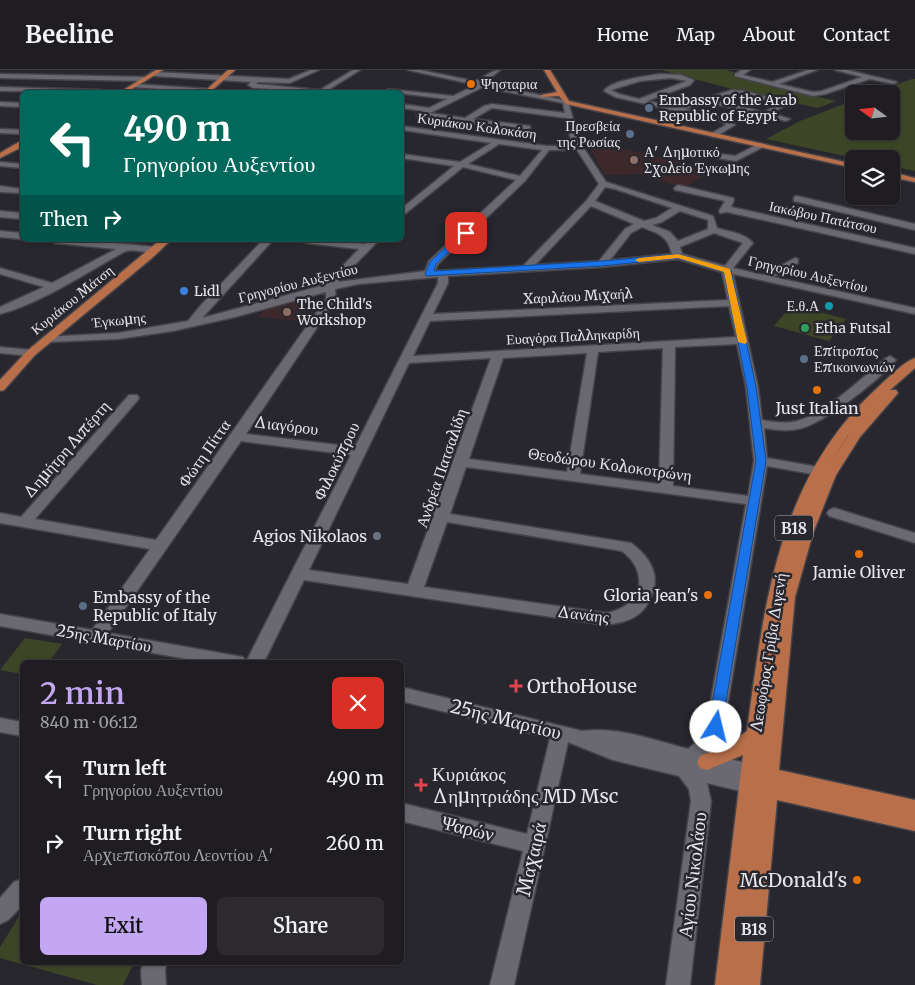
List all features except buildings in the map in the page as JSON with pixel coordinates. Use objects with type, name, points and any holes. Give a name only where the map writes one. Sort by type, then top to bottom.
[{"type":"main road","points":[[126,90],[160,70]]},
{"type":"main road","points":[[210,90],[232,70]]},
{"type":"main road","points":[[547,70],[565,98],[597,109],[845,158]]},
{"type":"main road","points":[[565,98],[845,164]]},
{"type":"main road","points":[[569,114],[580,108],[597,109]]},
{"type":"main road","points":[[0,156],[20,145]]},
{"type":"main road","points":[[900,170],[915,173]]},
{"type":"main road","points":[[900,176],[915,180]]},
{"type":"main road","name":"Κυριάκου Μάτση","points":[[0,387],[31,353],[164,242]]},
{"type":"main road","name":"Λεωφόρος Γρίβα Διγενή","points":[[748,985],[759,781],[756,733],[775,594],[783,559],[803,501],[818,471],[843,432],[886,385],[915,362]]},
{"type":"main road","name":"Λεωφόρος Γρίβα Διγενή","points":[[727,985],[787,597],[805,533],[814,506],[838,459],[855,435],[888,396],[915,374]]},
{"type":"main road","points":[[707,762],[732,752],[749,741],[756,733]]},
{"type":"main road","points":[[759,781],[915,809]]},
{"type":"main road","points":[[759,781],[915,822]]},
{"type":"street","points":[[43,77],[50,70]]},
{"type":"street","points":[[96,78],[109,70]]},
{"type":"street","points":[[154,74],[253,80],[292,80],[316,70]]},
{"type":"street","points":[[411,70],[565,98]]},
{"type":"street","points":[[443,77],[451,70]]},
{"type":"street","points":[[404,128],[422,114],[480,83],[497,70]]},
{"type":"street","points":[[747,70],[737,75],[816,94],[869,77]]},
{"type":"street","points":[[771,84],[813,70]]},
{"type":"street","points":[[838,70],[894,82]]},
{"type":"street","points":[[344,71],[356,71]]},
{"type":"street","points":[[324,90],[356,71]]},
{"type":"street","points":[[639,101],[688,84],[691,80],[673,74],[658,74],[607,89],[611,94],[639,101],[677,109],[730,123],[729,128],[718,134]]},
{"type":"street","points":[[0,76],[145,80]]},
{"type":"street","points":[[253,80],[255,82],[251,85],[253,86],[298,90]]},
{"type":"street","points":[[389,90],[401,82]]},
{"type":"street","points":[[480,83],[544,96],[565,98]]},
{"type":"street","points":[[134,86],[183,90]]},
{"type":"street","points":[[0,89],[34,90]]},
{"type":"street","points":[[677,109],[726,93],[738,92],[785,104],[764,114]]},
{"type":"street","points":[[404,93],[452,98]]},
{"type":"street","points":[[565,98],[575,141],[603,184],[710,218]]},
{"type":"street","points":[[706,100],[786,119]]},
{"type":"street","points":[[0,104],[19,105]]},
{"type":"street","points":[[0,113],[19,105]]},
{"type":"street","points":[[404,106],[430,110]]},
{"type":"street","points":[[466,120],[489,106],[539,113],[569,114]]},
{"type":"street","points":[[516,144],[539,113]]},
{"type":"street","points":[[422,114],[527,128]]},
{"type":"street","name":"Κυριάκου Κολοκάση","points":[[404,129],[547,148],[579,148]]},
{"type":"street","points":[[0,130],[20,132]]},
{"type":"street","points":[[404,211],[425,191],[459,164],[497,142]]},
{"type":"street","points":[[691,152],[736,159],[763,145]]},
{"type":"street","points":[[429,274],[433,264],[522,179],[547,148]]},
{"type":"street","points":[[404,156],[459,164],[522,179]]},
{"type":"street","points":[[0,164],[20,166]]},
{"type":"street","points":[[526,268],[590,202],[603,184]]},
{"type":"street","name":"Ιακώβου Πατάτσου","points":[[678,188],[728,205],[913,247]]},
{"type":"street","points":[[0,189],[20,191]]},
{"type":"street","points":[[797,199],[915,226]]},
{"type":"street","points":[[590,202],[662,231],[692,240]]},
{"type":"street","points":[[710,218],[728,205]]},
{"type":"street","points":[[602,264],[628,231],[660,220],[679,208]]},
{"type":"street","points":[[0,214],[20,216]]},
{"type":"street","points":[[710,218],[712,230]]},
{"type":"street","points":[[5,234],[20,227]]},
{"type":"street","points":[[675,245],[692,240],[712,230],[748,243],[727,270],[757,423],[761,461],[753,501],[752,523],[713,737],[709,744],[686,764]]},
{"type":"street","points":[[662,231],[670,236],[678,256]]},
{"type":"street","points":[[5,234],[20,236]]},
{"type":"street","points":[[72,242],[156,250]]},
{"type":"street","points":[[192,324],[206,306],[266,242]]},
{"type":"street","points":[[338,242],[371,244]]},
{"type":"street","points":[[328,287],[371,244]]},
{"type":"street","points":[[0,311],[54,287],[125,248]]},
{"type":"street","name":"Γρηγορίου Αυξεντίου","points":[[192,324],[328,287],[358,281],[443,273],[602,264],[678,256],[727,270],[915,311]]},
{"type":"street","points":[[765,278],[795,261]]},
{"type":"street","points":[[0,271],[54,287]]},
{"type":"street","name":"Φιλοκύπρου","points":[[256,660],[406,360],[444,280],[443,273]]},
{"type":"street","name":"Φώτη Πίττα","points":[[96,637],[237,437],[331,299],[331,292],[328,287]]},
{"type":"street","name":"Χαριλάου Μιχαήλ","points":[[426,318],[733,303]]},
{"type":"street","name":"Έγκωμης","points":[[48,339],[127,335],[192,324]]},
{"type":"street","name":"Ευαγόρα Παλληκαρίδη","points":[[406,360],[669,346],[742,340]]},
{"type":"street","points":[[666,489],[669,346]]},
{"type":"street","points":[[0,350],[31,353]]},
{"type":"street","points":[[573,476],[593,350]]},
{"type":"street","name":"Ανδρέα Πατσαλίδη","points":[[414,591],[442,517],[498,355]]},
{"type":"street","points":[[757,423],[797,426],[811,420],[890,360]]},
{"type":"street","name":"Δημήτρη Λιπέρτη","points":[[25,522],[133,398]]},
{"type":"street","name":"Διαγόρου","points":[[237,437],[360,452]]},
{"type":"street","points":[[761,461],[818,471]]},
{"type":"street","name":"Θεοδώρου Κολοκοτρώνη","points":[[461,462],[753,501]]},
{"type":"street","points":[[834,513],[915,538]]},
{"type":"street","name":"Δανάης","points":[[300,574],[606,619],[619,618],[631,614],[640,605],[643,598],[647,577],[645,565],[636,553],[626,547],[442,517]]},
{"type":"street","points":[[0,518],[160,546]]},
{"type":"street","name":"25ης Μαρτίου","points":[[0,620],[96,637],[171,656],[215,660]]},
{"type":"street","name":"25ης Μαρτίου","points":[[404,695],[571,736],[614,752],[686,764],[759,781]]},
{"type":"street","points":[[0,724],[20,729]]},
{"type":"street","name":"Μαχαιρά","points":[[502,985],[534,845],[571,736]]},
{"type":"street","name":"25ης Μαρτίου","points":[[686,764],[707,762],[759,781]]},
{"type":"street","name":"Αγίου Νικολάου","points":[[678,985],[701,801],[699,787],[686,764]]},
{"type":"street","name":"Ψαρών","points":[[404,813],[534,845]]},
{"type":"street","points":[[0,913],[20,893]]},
{"type":"street","points":[[154,985],[153,970],[155,965]]},
{"type":"shaded area","name":"Α' Δημοτικό Σχολείο Έγκωμης","points":[[585,140],[713,170],[684,188],[639,174],[605,175]]},
{"type":"shaded area","name":"The Child's Workshop","points":[[294,301],[305,311],[316,312],[308,322],[258,317],[267,308]]},
{"type":"green space","points":[[661,70],[725,70],[734,72],[733,75],[738,78],[836,101],[818,108],[736,90]]},
{"type":"green space","points":[[915,79],[915,171],[900,168],[900,150],[845,150],[845,156],[766,139],[800,121],[845,104],[845,140],[900,140],[900,85],[896,85]]},
{"type":"green space","points":[[792,305],[846,319],[829,341],[774,326]]},
{"type":"green space","points":[[25,638],[62,644],[50,660],[20,660],[20,674],[0,670]]},
{"type":"green space","points":[[20,915],[20,964],[0,958],[0,947]]},
{"type":"green space","points":[[25,965],[133,965],[123,985],[97,985]]},
{"type":"slow traffic","points":[[639,260],[678,256],[727,270],[742,342]]},
{"type":"place","name":"Ψησταρια","points":[[471,84]]},
{"type":"place","name":"Embassy of the Arab Republic of Egypt","points":[[649,108]]},
{"type":"place","name":"Πρεσβεία της Ρωσίας","points":[[630,134]]},
{"type":"place","name":"Α' Δημοτικό Σχολείο Έγκωμης","points":[[634,160]]},
{"type":"place","name":"Lidl","points":[[184,291]]},
{"type":"place","name":"Ε.θ.Α","points":[[829,306]]},
{"type":"place","name":"The Child's Workshop","points":[[287,312]]},
{"type":"place","name":"Etha Futsal","points":[[805,328]]},
{"type":"place","name":"Επίτροπος Επικοινωνιών","points":[[804,359]]},
{"type":"place","name":"Just Italian","points":[[817,390]]},
{"type":"place","name":"Agios Nikolaos","points":[[377,536]]},
{"type":"place","name":"Jamie Oliver","points":[[859,554]]},
{"type":"place","name":"Gloria Jean's","points":[[708,595]]},
{"type":"place","name":"Embassy of the Republic of Italy","points":[[83,606]]},
{"type":"place","name":"OrthoHouse","points":[[516,686]]},
{"type":"place","name":"Κυριάκος Δημητριάδης MD Msc","points":[[421,785]]},
{"type":"place","name":"McDonald's","points":[[857,880]]},
{"type":"route","points":[[466,233],[431,266],[429,274],[602,264],[678,256],[727,270],[752,387],[761,461],[716,727]]}]
